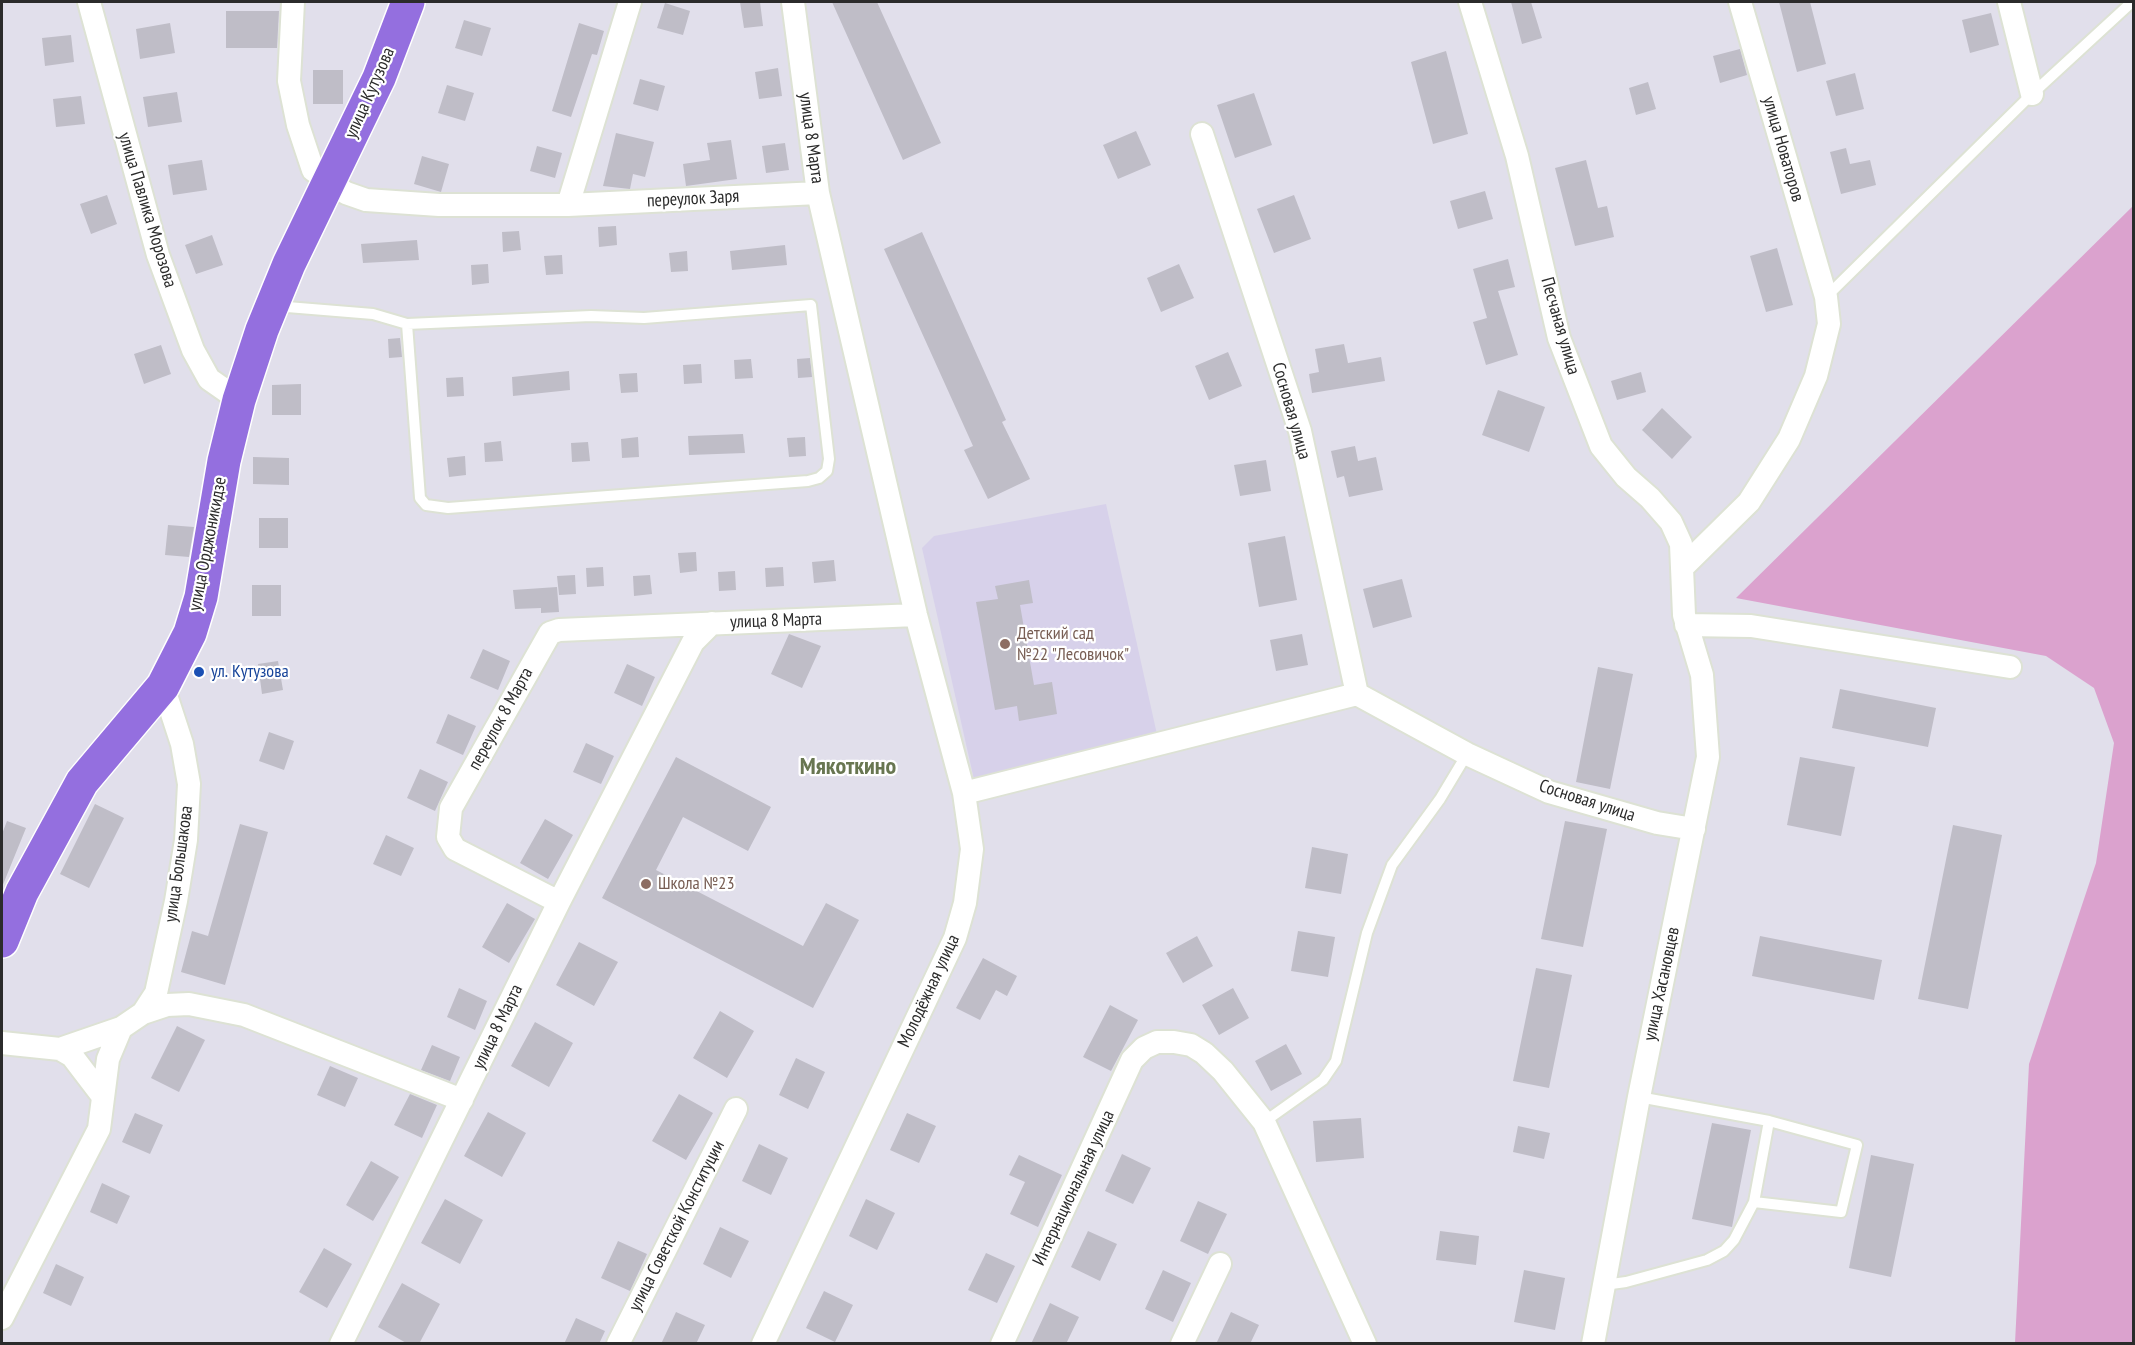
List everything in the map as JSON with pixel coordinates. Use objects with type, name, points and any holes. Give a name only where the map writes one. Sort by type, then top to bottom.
[{"type":"main road","name":"улица Кутузова","points":[[328,183],[379,78],[408,2]]},
{"type":"main road","name":"улица Орджоникидзе","points":[[2,941],[22,892],[82,782],[163,686],[190,633],[201,597],[224,462],[239,400],[272,305],[328,183]]},
{"type":"street","name":"улица Павлика Морозова","points":[[89,2],[158,255],[193,350],[209,379],[239,400]]},
{"type":"street","points":[[293,2],[289,81],[291,92],[306,153],[313,170],[328,183]]},
{"type":"street","points":[[568,205],[630,2]]},
{"type":"street","name":"улица 8 Марта","points":[[341,1344],[559,902],[693,642],[712,623],[916,615],[818,193],[793,2]]},
{"type":"street","name":"Песчаная улица","points":[[1470,2],[1517,156],[1559,338],[1601,446],[1626,477],[1650,498],[1671,522],[1681,544],[1686,625]]},
{"type":"street","name":"улица Новаторов","points":[[1684,566],[1749,502],[1789,439],[1825,347],[1829,324],[1826,297],[1740,2]]},
{"type":"street","points":[[2009,2],[2032,94]]},
{"type":"street","name":"Сосновая улица","points":[[1202,134],[1300,431],[1357,694],[1467,754],[1549,792],[1657,823],[1694,829]]},
{"type":"street","name":"переулок Заря","points":[[328,183],[366,200],[439,205],[568,205],[818,193]]},
{"type":"street","name":"Молодёжная улица","points":[[763,1344],[955,938],[965,903],[972,849],[964,793],[916,615]]},
{"type":"street","name":"переулок 8 Марта","points":[[559,902],[455,849],[448,837],[451,808],[550,633],[559,630],[712,623]]},
{"type":"street","points":[[1686,625],[1751,626],[2010,667]]},
{"type":"street","name":"улица Хасановцев","points":[[1593,1344],[1639,1097],[1708,757],[1702,675],[1686,625]]},
{"type":"street","name":"улица Большакова","points":[[2,1043],[60,1049],[121,1028],[143,1013],[156,993],[163,968],[186,840],[189,784],[182,744],[163,686]]},
{"type":"street","points":[[964,793],[1357,694]]},
{"type":"street","points":[[143,1013],[167,1005],[189,1004],[244,1015],[462,1100]]},
{"type":"street","points":[[2,1318],[99,1129],[102,1111],[101,1094],[108,1059],[121,1028]]},
{"type":"street","name":"Интернациональная улица","points":[[1002,1344],[1132,1060],[1144,1048],[1157,1042],[1191,1045],[1204,1053],[1224,1071],[1264,1122]]},
{"type":"street","points":[[60,1049],[78,1062],[101,1094]]},
{"type":"street","name":"улица Советской Конституции","points":[[618,1344],[736,1109]]},
{"type":"street","points":[[1264,1122],[1365,1344]]},
{"type":"street","points":[[1182,1344],[1220,1264]]},
{"type":"lane","points":[[1826,297],[2032,94],[2132,2]]},
{"type":"lane","points":[[272,305],[373,314],[407,324],[591,316],[644,318],[811,305],[829,459],[827,471],[819,478],[808,481],[448,508],[426,505],[420,498],[407,324]]},
{"type":"lane","points":[[1264,1122],[1323,1080],[1336,1061],[1367,933],[1392,865],[1440,800],[1467,754]]},
{"type":"lane","points":[[1639,1097],[1769,1121],[1857,1145],[1842,1212],[1754,1202]]},
{"type":"lane","points":[[1604,1285],[1626,1282],[1716,1255],[1734,1240],[1754,1202],[1769,1121]]},
{"type":"shaded area","points":[[2133,206],[2133,1343],[2015,1343],[2029,1064],[2096,863],[2114,743],[2094,688],[2046,656],[1736,598]]},
{"type":"shaded area","points":[[1106,504],[1158,739],[975,784],[922,548],[934,536]]},
{"type":"building","points":[[740,2],[760,2],[763,26],[744,28]]},
{"type":"building","points":[[832,2],[877,2],[941,143],[903,160]]},
{"type":"building","points":[[1511,2],[1531,2],[1542,38],[1522,44]]},
{"type":"building","points":[[1779,2],[1810,2],[1826,64],[1797,72]]},
{"type":"building","points":[[665,3],[690,11],[683,35],[657,28]]},
{"type":"building","points":[[226,11],[279,11],[277,48],[226,48]]},
{"type":"building","points":[[1991,13],[1999,45],[1970,53],[1962,20]]},
{"type":"building","points":[[464,20],[491,28],[482,56],[455,48]]},
{"type":"building","points":[[170,23],[175,53],[140,59],[136,29]]},
{"type":"building","points":[[579,23],[604,31],[597,55],[592,54],[571,117],[552,111]]},
{"type":"building","points":[[71,35],[74,62],[45,66],[42,38]]},
{"type":"building","points":[[1740,49],[1747,75],[1720,83],[1713,56]]},
{"type":"building","points":[[1446,51],[1468,134],[1433,144],[1411,62]]},
{"type":"building","points":[[778,68],[782,96],[759,99],[755,72]]},
{"type":"building","points":[[313,70],[343,70],[343,104],[313,104]]},
{"type":"building","points":[[1855,73],[1864,109],[1836,116],[1826,81]]},
{"type":"building","points":[[640,79],[665,86],[658,111],[633,104]]},
{"type":"building","points":[[1648,82],[1656,109],[1636,115],[1629,88]]},
{"type":"building","points":[[447,85],[474,93],[465,121],[438,113]]},
{"type":"building","points":[[177,92],[182,122],[148,127],[143,97]]},
{"type":"building","points":[[1254,93],[1272,145],[1235,158],[1217,105]]},
{"type":"building","points":[[81,96],[85,124],[56,127],[53,99]]},
{"type":"building","points":[[1136,131],[1151,165],[1118,179],[1103,145]]},
{"type":"building","points":[[616,133],[654,142],[645,177],[633,174],[630,189],[603,186]]},
{"type":"building","points":[[731,140],[737,179],[686,186],[683,164],[710,160],[707,143]]},
{"type":"building","points":[[785,143],[789,170],[766,173],[762,146]]},
{"type":"building","points":[[537,146],[562,153],[555,178],[530,171]]},
{"type":"building","points":[[1846,148],[1850,164],[1870,160],[1876,185],[1841,194],[1830,152]]},
{"type":"building","points":[[422,156],[449,164],[441,192],[414,184]]},
{"type":"building","points":[[202,160],[207,190],[173,195],[168,165]]},
{"type":"building","points":[[1586,160],[1598,208],[1607,206],[1614,237],[1575,246],[1555,168]]},
{"type":"building","points":[[1485,191],[1493,219],[1458,229],[1450,201]]},
{"type":"building","points":[[107,195],[117,224],[91,234],[80,204]]},
{"type":"building","points":[[1294,195],[1311,239],[1274,253],[1257,209]]},
{"type":"building","points":[[616,226],[617,245],[599,247],[598,227]]},
{"type":"building","points":[[519,231],[521,250],[503,252],[502,232]]},
{"type":"building","points":[[922,232],[1006,420],[1002,422],[1030,479],[988,499],[964,450],[973,446],[884,249]]},
{"type":"building","points":[[212,235],[223,265],[196,274],[185,245]]},
{"type":"building","points":[[417,240],[419,260],[363,263],[361,244]]},
{"type":"building","points":[[785,245],[787,265],[732,270],[730,251]]},
{"type":"building","points":[[1777,248],[1793,305],[1766,312],[1750,256]]},
{"type":"building","points":[[687,251],[688,271],[671,272],[669,253]]},
{"type":"building","points":[[562,255],[563,274],[546,275],[544,256]]},
{"type":"building","points":[[1508,259],[1515,287],[1498,291],[1518,355],[1486,365],[1473,322],[1487,318],[1473,269]]},
{"type":"building","points":[[488,264],[489,283],[472,285],[471,265]]},
{"type":"building","points":[[1179,264],[1194,298],[1161,312],[1147,278]]},
{"type":"building","points":[[400,338],[402,357],[389,358],[388,339]]},
{"type":"building","points":[[1344,344],[1348,363],[1381,357],[1385,381],[1312,393],[1309,374],[1319,372],[1315,349]]},
{"type":"building","points":[[161,345],[171,374],[144,384],[134,354]]},
{"type":"building","points":[[1228,352],[1242,386],[1209,400],[1195,366]]},
{"type":"building","points":[[810,358],[812,377],[798,378],[797,359]]},
{"type":"building","points":[[751,359],[753,378],[735,379],[734,360]]},
{"type":"building","points":[[701,364],[702,383],[684,384],[683,365]]},
{"type":"building","points":[[569,371],[570,390],[513,396],[512,377]]},
{"type":"building","points":[[1641,372],[1646,392],[1617,400],[1611,381]]},
{"type":"building","points":[[637,373],[638,392],[621,393],[619,374]]},
{"type":"building","points":[[463,377],[464,396],[447,397],[446,378]]},
{"type":"building","points":[[301,384],[301,415],[272,415],[272,385]]},
{"type":"building","points":[[1498,390],[1545,407],[1529,452],[1482,435]]},
{"type":"building","points":[[1662,408],[1692,437],[1672,459],[1642,430]]},
{"type":"building","points":[[743,434],[745,453],[689,455],[688,436]]},
{"type":"building","points":[[638,437],[639,457],[622,458],[621,439]]},
{"type":"building","points":[[805,437],[806,456],[789,457],[787,438]]},
{"type":"building","points":[[501,441],[503,461],[485,462],[484,443]]},
{"type":"building","points":[[588,442],[590,461],[572,462],[571,443]]},
{"type":"building","points":[[1355,446],[1358,461],[1376,457],[1383,490],[1349,497],[1344,476],[1337,478],[1331,451]]},
{"type":"building","points":[[465,456],[466,475],[449,477],[447,458]]},
{"type":"building","points":[[253,457],[289,458],[289,485],[253,484]]},
{"type":"building","points":[[1266,460],[1271,491],[1240,496],[1234,465]]},
{"type":"building","points":[[259,518],[288,518],[288,548],[259,548]]},
{"type":"building","points":[[168,525],[194,527],[189,557],[165,555]]},
{"type":"building","points":[[1285,536],[1297,600],[1259,607],[1248,543]]},
{"type":"building","points":[[696,552],[697,571],[680,573],[678,553]]},
{"type":"building","points":[[834,560],[836,581],[814,583],[812,562]]},
{"type":"building","points":[[603,567],[604,586],[587,587],[586,568]]},
{"type":"building","points":[[783,567],[784,586],[766,587],[765,568]]},
{"type":"building","points":[[735,571],[736,590],[719,591],[718,572]]},
{"type":"building","points":[[575,575],[576,594],[559,595],[557,576]]},
{"type":"building","points":[[650,575],[652,594],[634,596],[633,576]]},
{"type":"building","points":[[1402,579],[1412,617],[1373,628],[1363,589]]},
{"type":"building","name":"Детский сад №22 \"Лесовичок\"","points":[[1029,580],[1033,603],[1020,605],[1034,685],[1052,682],[1057,714],[1019,721],[1017,706],[995,710],[976,602],[998,599],[995,586]]},
{"type":"building","points":[[252,585],[281,585],[281,616],[252,616]]},
{"type":"building","points":[[557,587],[559,612],[541,613],[541,608],[515,609],[513,590]]},
{"type":"building","points":[[789,634],[821,646],[802,688],[771,674]]},
{"type":"building","points":[[1302,634],[1308,665],[1276,671],[1270,640]]},
{"type":"building","points":[[483,649],[510,661],[498,690],[470,678]]},
{"type":"building","points":[[278,661],[283,690],[262,694],[258,664]]},
{"type":"building","points":[[627,664],[655,677],[642,706],[614,693]]},
{"type":"building","points":[[1598,667],[1633,674],[1610,789],[1576,782]]},
{"type":"building","points":[[1840,689],[1936,708],[1928,747],[1832,728]]},
{"type":"building","points":[[448,714],[476,726],[463,755],[436,743]]},
{"type":"building","points":[[269,732],[294,741],[284,770],[259,761]]},
{"type":"building","points":[[586,743],[614,756],[601,784],[573,772]]},
{"type":"building","name":"Школа №23","points":[[676,757],[771,807],[748,851],[683,817],[656,870],[803,946],[826,903],[859,920],[813,1008],[602,898]]},
{"type":"building","points":[[1800,757],[1855,767],[1841,836],[1787,825]]},
{"type":"building","points":[[420,769],[448,782],[435,811],[407,798]]},
{"type":"building","points":[[95,804],[124,818],[89,888],[60,874]]},
{"type":"building","points":[[545,819],[573,835],[548,879],[520,863]]},
{"type":"building","points":[[7,821],[26,828],[2,887],[2,834]]},
{"type":"building","points":[[1565,821],[1607,829],[1583,947],[1541,939]]},
{"type":"building","points":[[240,824],[268,832],[225,985],[181,972],[192,931],[208,936]]},
{"type":"building","points":[[1953,825],[2002,835],[1968,1009],[1918,999]]},
{"type":"building","points":[[386,835],[414,848],[401,876],[373,864]]},
{"type":"building","points":[[1312,847],[1348,854],[1341,894],[1305,888]]},
{"type":"building","points":[[507,903],[535,919],[509,963],[482,947]]},
{"type":"building","points":[[1298,931],[1335,937],[1328,977],[1291,971]]},
{"type":"building","points":[[1197,936],[1213,966],[1183,983],[1166,953]]},
{"type":"building","points":[[1760,936],[1882,960],[1874,1000],[1752,976]]},
{"type":"building","points":[[579,942],[618,962],[594,1006],[556,985]]},
{"type":"building","points":[[983,958],[1017,976],[1007,996],[996,990],[980,1020],[956,1008]]},
{"type":"building","points":[[1536,968],[1572,975],[1549,1088],[1513,1081]]},
{"type":"building","points":[[459,988],[487,1001],[475,1030],[447,1017]]},
{"type":"building","points":[[1233,988],[1249,1018],[1219,1035],[1202,1005]]},
{"type":"building","points":[[1110,1005],[1138,1020],[1111,1071],[1083,1057]]},
{"type":"building","points":[[720,1011],[754,1031],[727,1078],[693,1058]]},
{"type":"building","points":[[535,1022],[573,1043],[549,1087],[511,1066]]},
{"type":"building","points":[[177,1026],[205,1040],[179,1092],[151,1078]]},
{"type":"building","points":[[1286,1044],[1302,1074],[1271,1091],[1255,1061]]},
{"type":"building","points":[[432,1045],[460,1057],[450,1081],[421,1070]]},
{"type":"building","points":[[796,1058],[825,1072],[808,1109],[779,1095]]},
{"type":"building","points":[[330,1066],[358,1078],[345,1107],[317,1095]]},
{"type":"building","points":[[410,1094],[437,1105],[422,1138],[394,1125]]},
{"type":"building","points":[[679,1094],[713,1113],[686,1160],[652,1141]]},
{"type":"building","points":[[488,1112],[526,1133],[502,1177],[464,1156]]},
{"type":"building","points":[[135,1113],[163,1125],[150,1154],[122,1142]]},
{"type":"building","points":[[907,1113],[936,1126],[919,1163],[890,1150]]},
{"type":"building","points":[[1361,1118],[1364,1158],[1316,1162],[1313,1121]]},
{"type":"building","points":[[1712,1123],[1751,1130],[1732,1227],[1692,1219]]},
{"type":"building","points":[[1518,1126],[1550,1133],[1544,1159],[1513,1152]]},
{"type":"building","points":[[759,1144],[788,1158],[771,1195],[742,1181]]},
{"type":"building","points":[[1122,1154],[1151,1168],[1133,1204],[1105,1191]]},
{"type":"building","points":[[1019,1155],[1062,1175],[1038,1227],[1010,1214],[1025,1182],[1009,1175]]},
{"type":"building","points":[[1871,1155],[1914,1164],[1891,1277],[1849,1268]]},
{"type":"building","points":[[371,1161],[399,1177],[373,1221],[346,1205]]},
{"type":"building","points":[[102,1183],[130,1196],[117,1224],[90,1212]]},
{"type":"building","points":[[445,1199],[483,1220],[460,1264],[421,1243]]},
{"type":"building","points":[[866,1199],[895,1213],[877,1250],[849,1236]]},
{"type":"building","points":[[1198,1201],[1227,1214],[1208,1254],[1180,1241]]},
{"type":"building","points":[[720,1227],[749,1241],[731,1278],[703,1264]]},
{"type":"building","points":[[1088,1231],[1117,1244],[1100,1281],[1071,1267]]},
{"type":"building","points":[[1440,1231],[1479,1236],[1476,1265],[1436,1260]]},
{"type":"building","points":[[618,1241],[647,1254],[630,1291],[601,1278]]},
{"type":"building","points":[[324,1248],[352,1264],[327,1308],[299,1292]]},
{"type":"building","points":[[986,1253],[1015,1266],[997,1303],[968,1290]]},
{"type":"building","points":[[56,1264],[84,1277],[71,1306],[43,1293]]},
{"type":"building","points":[[1163,1270],[1191,1283],[1173,1322],[1145,1309]]},
{"type":"building","points":[[1524,1270],[1565,1278],[1555,1330],[1514,1322]]},
{"type":"building","points":[[402,1283],[440,1304],[419,1344],[408,1344],[378,1327]]},
{"type":"building","points":[[824,1291],[853,1305],[835,1342],[806,1328]]},
{"type":"building","points":[[1050,1303],[1079,1317],[1066,1344],[1031,1344]]},
{"type":"building","points":[[676,1312],[705,1325],[696,1344],[661,1344]]},
{"type":"building","points":[[1231,1312],[1259,1325],[1250,1344],[1216,1344]]},
{"type":"building","points":[[576,1318],[605,1331],[599,1344],[564,1344]]},
{"type":"place","name":"Детский сад №22 \"Лесовичок\"","points":[[1005,644]]},
{"type":"place","name":"ул. Кутузова","points":[[199,672]]},
{"type":"place","name":"Школа №23","points":[[646,884]]},
{"type":"district","name":"Мякоткино","points":[[848,767]]}]
